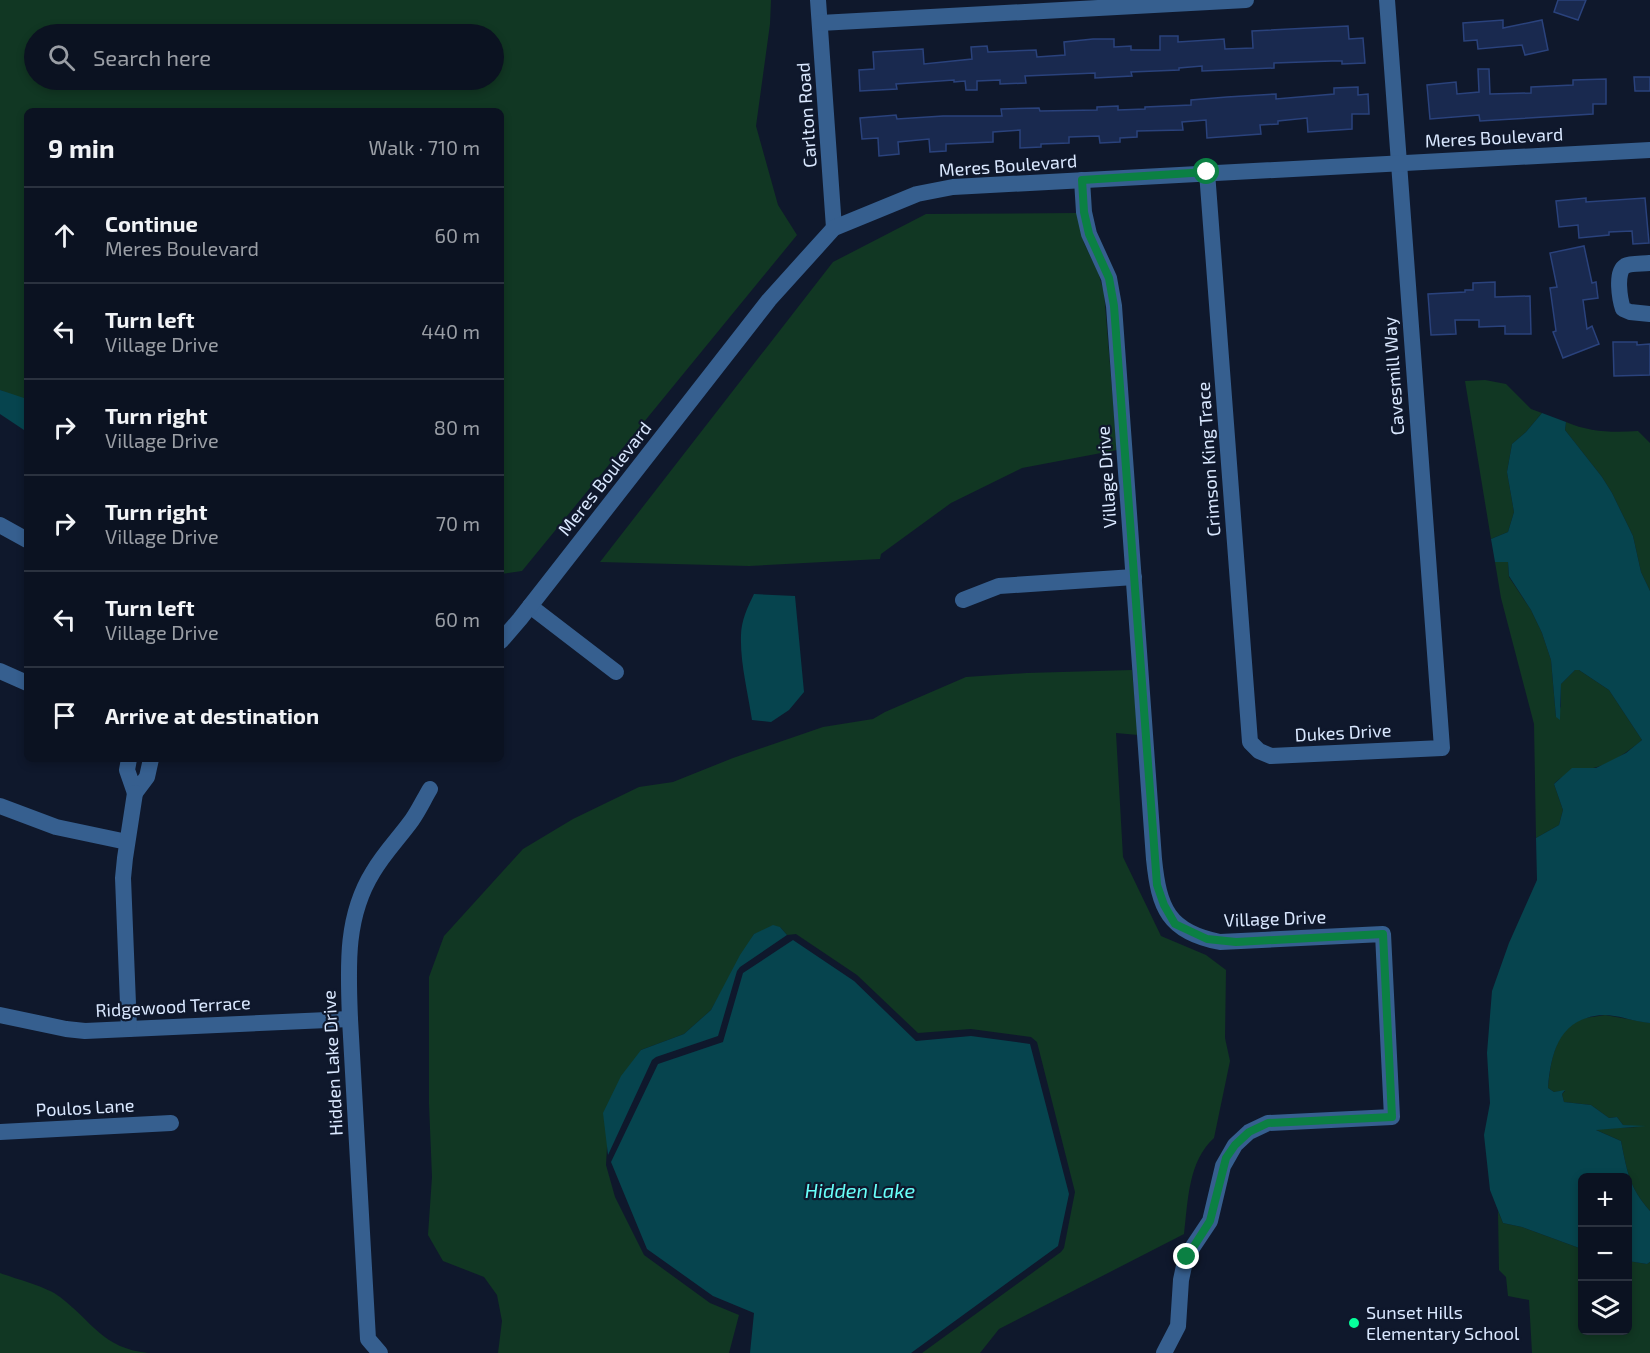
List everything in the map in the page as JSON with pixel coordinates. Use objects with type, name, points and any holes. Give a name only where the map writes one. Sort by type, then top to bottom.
[{"type":"street","name":"Carlton Road","points":[[818,0],[834,228]]},
{"type":"street","points":[[820,23],[1246,0]]},
{"type":"street","name":"Cavesmill Way","points":[[1387,0],[1442,748]]},
{"type":"street","name":"Meres Boulevard","points":[[504,637],[769,300],[834,228],[898,201],[929,191],[953,187],[1650,150]]},
{"type":"street","name":"Crimson King Trace","points":[[1207,172],[1250,742]]},
{"type":"street","name":"Village Drive","points":[[1082,180],[1084,212],[1089,234],[1109,278],[1114,306],[1155,870],[1164,905],[1175,924],[1198,936],[1220,942],[1383,934],[1392,1117],[1268,1123],[1249,1132],[1235,1145],[1226,1158],[1210,1221],[1192,1248],[1184,1266],[1180,1280],[1178,1326],[1164,1353]]},
{"type":"street","points":[[1650,263],[1626,266],[1622,269],[1619,282],[1623,309],[1650,314]]},
{"type":"street","points":[[0,525],[24,538]]},
{"type":"street","points":[[963,600],[999,586],[1134,577]]},
{"type":"street","points":[[530,606],[616,672]]},
{"type":"street","points":[[0,671],[24,682]]},
{"type":"street","name":"Dukes Drive","points":[[1250,742],[1259,751],[1271,756],[1442,748]]},
{"type":"street","points":[[128,762],[127,770],[135,793],[124,858],[123,892],[129,1029]]},
{"type":"street","points":[[135,793],[147,777],[150,762]]},
{"type":"street","name":"Hidden Lake Drive","points":[[380,1353],[368,1339],[350,1019],[349,944],[357,905],[373,872],[413,819],[430,789]]},
{"type":"street","points":[[0,806],[56,827],[128,842]]},
{"type":"street","name":"Ridgewood Terrace","points":[[0,1015],[73,1031],[350,1019]]},
{"type":"street","name":"Poulos Lane","points":[[0,1132],[171,1123]]},
{"type":"shaded area","points":[[0,0],[771,0],[770,24],[756,126],[778,205],[797,235],[522,571],[504,574],[504,108],[24,108],[24,400],[0,390]]},
{"type":"shaded area","points":[[1077,213],[1084,243],[1098,272],[1104,292],[1117,450],[1022,468],[951,503],[881,554],[880,559],[749,566],[600,562],[833,262],[926,214]]},
{"type":"shaded area","points":[[1485,380],[1506,384],[1531,409],[1542,413],[1512,444],[1507,472],[1514,512],[1508,532],[1491,539],[1465,381]]},
{"type":"shaded area","points":[[1566,422],[1601,431],[1638,431],[1650,443],[1650,591],[1641,572],[1633,536],[1612,493],[1565,430]]},
{"type":"shaded area","points":[[1495,562],[1508,562],[1509,577],[1531,610],[1542,633],[1551,660],[1556,717],[1561,706],[1561,684],[1575,670],[1579,670],[1609,690],[1642,740],[1609,762],[1559,779],[1554,784],[1563,810],[1559,825],[1536,838],[1534,724],[1501,598]]},
{"type":"shaded area","points":[[1132,670],[1138,735],[1116,733],[1123,857],[1161,936],[1206,955],[1226,970],[1225,1038],[1230,1061],[1214,1138],[1205,1147],[1194,1170],[1188,1196],[1184,1234],[999,1329],[980,1353],[922,1353],[1064,1248],[1075,1192],[1037,1042],[1031,1037],[971,1029],[918,1033],[857,975],[796,934],[787,935],[780,927],[754,934],[711,1010],[684,1034],[641,1050],[607,1147],[606,1165],[615,1197],[644,1255],[710,1303],[739,1315],[729,1353],[498,1353],[502,1321],[497,1295],[484,1277],[443,1261],[428,1235],[432,1177],[429,1104],[429,977],[444,936],[523,849],[573,819],[639,787],[673,782],[733,758],[823,727],[873,719],[966,677]]},
{"type":"shaded area","points":[[1605,1015],[1650,1023],[1650,1211],[1637,1194],[1632,1183],[1632,1173],[1629,1173],[1621,1141],[1594,1129],[1638,1127],[1623,1125],[1617,1117],[1609,1118],[1591,1105],[1564,1102],[1562,1094],[1565,1091],[1554,1092],[1548,1088],[1552,1060],[1563,1033],[1569,1026],[1587,1018]]},
{"type":"shaded area","points":[[1498,1211],[1503,1223],[1522,1227],[1578,1248],[1578,1335],[1632,1335],[1632,1262],[1647,1264],[1650,1262],[1650,1353],[1532,1353],[1529,1300],[1508,1296],[1506,1277],[1499,1270]]},
{"type":"shaded area","points":[[0,1273],[55,1293],[109,1340],[119,1346],[148,1353],[0,1353]]},
{"type":"water","points":[[0,390],[24,398],[24,430],[0,414]]},
{"type":"water","points":[[1542,413],[1566,422],[1565,430],[1612,493],[1633,536],[1641,572],[1650,591],[1650,1023],[1604,1015],[1589,1017],[1577,1022],[1568,1029],[1555,1049],[1548,1088],[1554,1092],[1565,1090],[1562,1094],[1564,1102],[1591,1105],[1609,1118],[1617,1117],[1623,1125],[1646,1126],[1596,1130],[1621,1141],[1629,1173],[1578,1173],[1578,1248],[1522,1227],[1503,1223],[1490,1190],[1484,1135],[1490,1103],[1487,1053],[1492,991],[1509,943],[1537,880],[1536,838],[1559,825],[1563,810],[1554,784],[1572,768],[1596,768],[1626,753],[1642,740],[1609,690],[1579,670],[1575,670],[1561,684],[1560,720],[1556,717],[1551,660],[1542,633],[1531,610],[1509,576],[1508,562],[1495,562],[1491,539],[1508,532],[1514,512],[1507,472],[1512,444]]},
{"type":"water","points":[[754,594],[795,596],[804,692],[789,710],[771,722],[752,720],[743,667],[741,630]]},
{"type":"water","points":[[773,925],[780,927],[787,935],[737,971],[718,1036],[652,1060],[608,1155],[603,1113],[621,1076],[641,1050],[684,1034],[711,1010],[740,955],[754,934]]},
{"type":"water","name":"Hidden Lake","points":[[793,940],[854,981],[916,1041],[971,1036],[1030,1044],[1069,1194],[1058,1246],[911,1353],[750,1353],[754,1313],[713,1296],[647,1249],[611,1162],[658,1064],[723,1042],[743,973]]},
{"type":"water","points":[[1632,1183],[1637,1194],[1650,1211],[1650,1262],[1647,1264],[1632,1262]]},
{"type":"building","points":[[1558,0],[1586,0],[1578,20],[1554,12]]},
{"type":"building","points":[[1503,20],[1503,28],[1542,20],[1548,50],[1525,55],[1522,45],[1478,49],[1477,40],[1464,41],[1463,23]]},
{"type":"building","points":[[1348,26],[1349,39],[1363,38],[1365,63],[1342,64],[1342,61],[1332,61],[1274,63],[1274,68],[1202,71],[1202,66],[1179,68],[1179,70],[1131,72],[1132,76],[1095,78],[1095,73],[1025,76],[1026,83],[1000,84],[1000,80],[977,81],[977,90],[966,90],[965,81],[954,82],[954,80],[896,84],[897,89],[860,91],[859,70],[874,69],[873,52],[923,49],[924,64],[972,59],[971,47],[987,46],[988,52],[1036,50],[1037,57],[1065,55],[1064,42],[1093,39],[1114,39],[1114,47],[1131,46],[1131,50],[1160,50],[1160,36],[1178,36],[1178,42],[1224,39],[1225,49],[1253,48],[1252,31]]},
{"type":"building","points":[[1478,69],[1489,69],[1490,94],[1531,93],[1531,87],[1573,85],[1573,80],[1606,79],[1606,104],[1593,104],[1593,114],[1480,121],[1479,115],[1430,119],[1427,85],[1456,82],[1457,94],[1479,92]]},
{"type":"building","points":[[1634,77],[1650,77],[1650,91],[1635,91]]},
{"type":"building","points":[[1358,87],[1358,95],[1368,94],[1369,114],[1352,114],[1352,129],[1308,132],[1307,118],[1260,125],[1261,134],[1207,138],[1206,120],[1182,122],[1183,130],[1137,131],[1137,137],[1120,138],[1120,142],[1100,143],[1099,136],[1069,137],[1069,143],[1041,144],[1041,147],[1020,148],[1020,130],[993,132],[993,142],[946,144],[946,151],[930,152],[929,139],[898,142],[899,154],[879,156],[878,138],[862,139],[860,118],[896,115],[897,119],[1002,116],[1001,109],[1097,110],[1097,107],[1118,106],[1118,110],[1145,109],[1145,107],[1191,105],[1191,100],[1227,97],[1276,94],[1276,99],[1334,94],[1334,88]]},
{"type":"building","points":[[1586,198],[1586,202],[1645,198],[1649,243],[1633,244],[1632,231],[1609,232],[1609,235],[1579,238],[1578,225],[1559,227],[1556,201]]},
{"type":"building","points":[[1584,246],[1592,283],[1596,282],[1598,298],[1583,300],[1587,329],[1592,326],[1599,344],[1563,358],[1553,332],[1556,331],[1550,288],[1557,287],[1550,253]]},
{"type":"building","points":[[1495,282],[1495,297],[1530,296],[1531,334],[1505,334],[1505,326],[1479,327],[1479,320],[1455,320],[1456,334],[1431,335],[1428,294],[1465,292],[1465,290],[1473,290],[1473,283]]},
{"type":"building","points":[[1613,342],[1650,344],[1650,375],[1614,376]]},
{"type":"place","name":"Sunset Hills Elementary School","points":[[1354,1323]]},
{"type":"route","points":[[1187,1257],[1210,1221],[1226,1158],[1235,1145],[1249,1132],[1268,1123],[1392,1117],[1383,934],[1220,942],[1198,936],[1175,924],[1164,905],[1157,885],[1114,306],[1109,278],[1089,234],[1084,212],[1082,180],[1207,172]]}]
